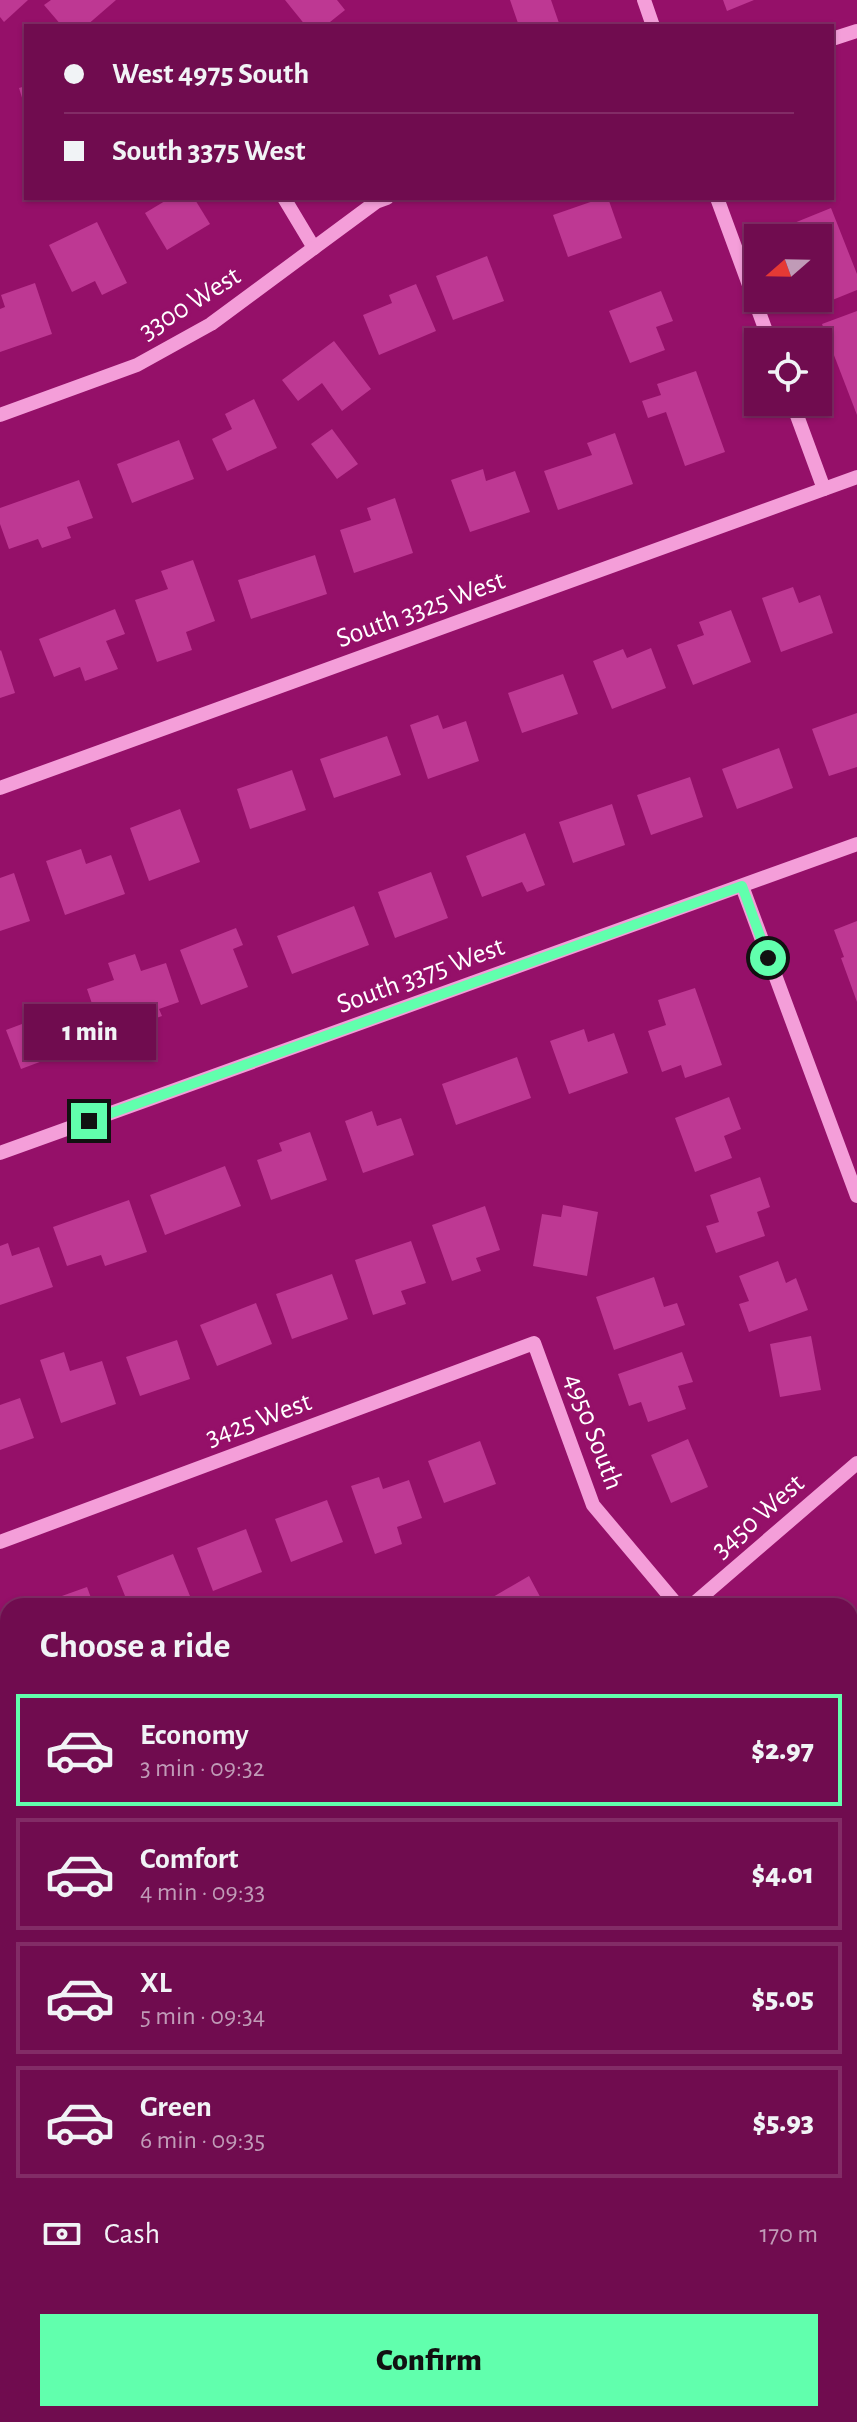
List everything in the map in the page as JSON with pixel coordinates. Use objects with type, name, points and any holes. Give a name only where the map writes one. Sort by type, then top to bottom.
[{"type":"street","points":[[644,0],[652,24]]},
{"type":"street","points":[[834,38],[857,31]]},
{"type":"street","points":[[285,200],[314,248]]},
{"type":"street","name":"3300 West","points":[[0,415],[137,365],[211,324],[382,200]]},
{"type":"street","points":[[718,200],[765,328]]},
{"type":"street","points":[[797,416],[824,489]]},
{"type":"street","name":"South 3325 West","points":[[0,788],[857,477]]},
{"type":"street","name":"South 3375 West","points":[[0,1153],[857,844]]},
{"type":"street","points":[[742,886],[857,1196]]},
{"type":"street","name":"3425 West","points":[[0,1542],[534,1343]]},
{"type":"street","name":"4950 South","points":[[534,1343],[593,1505],[671,1598]]},
{"type":"street","name":"3450 West","points":[[700,1598],[857,1463]]},
{"type":"building","points":[[0,0],[28,0],[4,22],[0,17]]},
{"type":"building","points":[[51,0],[116,0],[88,24],[60,24],[44,5]]},
{"type":"building","points":[[285,0],[337,0],[345,10],[328,24],[304,24]]},
{"type":"building","points":[[510,0],[551,0],[559,24],[518,24]]},
{"type":"building","points":[[723,0],[754,0],[727,11]]},
{"type":"building","points":[[24,87],[24,104],[19,88]]},
{"type":"building","points":[[167,200],[195,200],[210,224],[167,250],[145,213]]},
{"type":"building","points":[[596,200],[609,200],[622,238],[568,257],[553,215]]},
{"type":"building","points":[[831,208],[857,274],[857,290],[832,300],[832,224],[794,223]]},
{"type":"building","points":[[97,222],[127,283],[102,295],[95,281],[72,292],[49,245]]},
{"type":"building","points":[[487,256],[504,301],[453,320],[436,276]]},
{"type":"building","points":[[35,283],[52,334],[0,352],[0,309],[5,307],[1,295]]},
{"type":"building","points":[[416,284],[436,331],[379,355],[363,315],[392,303],[389,295]]},
{"type":"building","points":[[661,291],[673,321],[656,327],[665,350],[630,363],[609,311]]},
{"type":"building","points":[[857,311],[857,415],[832,350],[832,328],[824,328],[822,324]]},
{"type":"building","points":[[334,341],[371,389],[342,411],[322,383],[298,401],[282,380]]},
{"type":"building","points":[[696,371],[725,452],[685,466],[666,412],[648,418],[642,401],[661,395],[657,384]]},
{"type":"building","points":[[254,399],[277,448],[227,471],[212,439],[232,429],[225,414]]},
{"type":"building","points":[[332,429],[358,464],[337,479],[311,444]]},
{"type":"building","points":[[615,433],[633,484],[558,510],[544,471],[592,455],[587,443]]},
{"type":"building","points":[[179,440],[194,479],[132,503],[117,464]]},
{"type":"building","points":[[483,469],[486,481],[515,471],[530,512],[470,532],[451,480]]},
{"type":"building","points":[[79,480],[93,518],[67,527],[71,538],[42,548],[38,539],[9,549],[0,524],[0,508]]},
{"type":"building","points":[[395,498],[413,553],[354,573],[340,530],[371,520],[367,508]]},
{"type":"building","points":[[315,555],[327,594],[251,619],[238,580]]},
{"type":"building","points":[[193,560],[215,621],[186,632],[192,650],[157,662],[135,600],[168,589],[161,571]]},
{"type":"building","points":[[793,587],[799,603],[820,595],[833,633],[781,652],[762,598]]},
{"type":"building","points":[[115,609],[125,634],[106,641],[118,669],[85,681],[80,667],[54,677],[39,639]]},
{"type":"building","points":[[731,610],[751,662],[693,685],[677,645],[704,635],[699,622]]},
{"type":"building","points":[[651,648],[666,688],[612,709],[593,661],[623,649],[627,658]]},
{"type":"building","points":[[0,651],[15,693],[0,698]]},
{"type":"building","points":[[563,674],[578,714],[522,733],[508,693]]},
{"type":"building","points":[[857,713],[857,767],[829,776],[812,729]]},
{"type":"building","points":[[438,715],[443,729],[466,721],[479,761],[428,779],[410,725]]},
{"type":"building","points":[[387,736],[401,775],[334,798],[320,759]]},
{"type":"building","points":[[779,748],[793,788],[737,809],[722,769]]},
{"type":"building","points":[[292,770],[306,810],[250,829],[237,789]]},
{"type":"building","points":[[690,777],[703,817],[651,835],[637,795]]},
{"type":"building","points":[[612,804],[625,845],[573,863],[559,822]]},
{"type":"building","points":[[180,809],[200,862],[149,881],[130,828]]},
{"type":"building","points":[[525,833],[545,885],[527,892],[522,882],[482,897],[466,856]]},
{"type":"building","points":[[81,849],[86,864],[111,855],[125,894],[65,915],[46,861]]},
{"type":"building","points":[[431,872],[448,918],[395,938],[378,892]]},
{"type":"building","points":[[14,873],[30,921],[0,931],[0,878]]},
{"type":"building","points":[[354,906],[369,945],[292,974],[277,936]]},
{"type":"building","points":[[857,921],[857,1002],[834,930]]},
{"type":"building","points":[[236,928],[243,945],[233,949],[248,987],[201,1005],[180,950]]},
{"type":"building","points":[[135,954],[141,971],[166,963],[179,1002],[159,1009],[162,1016],[103,1036],[87,989],[114,980],[108,963]]},
{"type":"building","points":[[695,988],[722,1065],[685,1078],[681,1065],[662,1072],[648,1031],[666,1025],[658,1000]]},
{"type":"building","points":[[62,1009],[77,1048],[21,1069],[6,1030]]},
{"type":"building","points":[[584,1029],[588,1042],[614,1033],[628,1073],[569,1094],[550,1041]]},
{"type":"building","points":[[517,1057],[531,1098],[456,1125],[442,1084]]},
{"type":"building","points":[[729,1097],[741,1129],[724,1136],[732,1158],[695,1172],[675,1118]]},
{"type":"building","points":[[372,1111],[377,1126],[401,1118],[414,1155],[363,1173],[345,1121]]},
{"type":"building","points":[[310,1132],[327,1180],[271,1200],[257,1160],[282,1151],[279,1143]]},
{"type":"building","points":[[225,1166],[241,1206],[165,1235],[150,1195]]},
{"type":"building","points":[[760,1177],[770,1207],[757,1212],[765,1236],[716,1253],[706,1226],[719,1222],[710,1195]]},
{"type":"building","points":[[129,1200],[147,1252],[105,1266],[101,1255],[67,1266],[53,1227]]},
{"type":"building","points":[[563,1205],[598,1212],[587,1276],[533,1266],[542,1214],[561,1217]]},
{"type":"building","points":[[485,1206],[500,1250],[476,1258],[481,1271],[452,1281],[432,1225]]},
{"type":"building","points":[[411,1241],[426,1283],[401,1291],[406,1304],[373,1315],[355,1260]]},
{"type":"building","points":[[8,1243],[12,1256],[39,1247],[53,1287],[0,1305],[0,1246]]},
{"type":"building","points":[[778,1261],[786,1283],[796,1278],[808,1310],[749,1332],[739,1304],[749,1301],[739,1276]]},
{"type":"building","points":[[332,1274],[348,1319],[292,1339],[276,1294]]},
{"type":"building","points":[[654,1277],[664,1307],[677,1303],[685,1325],[614,1350],[596,1297]]},
{"type":"building","points":[[256,1303],[272,1344],[217,1366],[200,1325]]},
{"type":"building","points":[[811,1336],[821,1390],[780,1397],[770,1344]]},
{"type":"building","points":[[177,1340],[190,1379],[140,1396],[126,1357]]},
{"type":"building","points":[[64,1352],[70,1371],[102,1361],[116,1404],[61,1423],[40,1360]]},
{"type":"building","points":[[682,1352],[693,1382],[678,1386],[686,1409],[648,1422],[641,1402],[629,1406],[618,1374]]},
{"type":"building","points":[[20,1398],[34,1438],[0,1450],[0,1405]]},
{"type":"building","points":[[688,1439],[708,1487],[671,1503],[651,1455]]},
{"type":"building","points":[[480,1441],[496,1484],[444,1503],[428,1461]]},
{"type":"building","points":[[379,1477],[383,1489],[409,1480],[422,1518],[397,1527],[402,1544],[375,1554],[351,1486]]},
{"type":"building","points":[[327,1500],[343,1542],[291,1562],[275,1519]]},
{"type":"building","points":[[246,1529],[262,1572],[213,1591],[197,1548]]},
{"type":"building","points":[[173,1554],[191,1598],[126,1598],[117,1576]]},
{"type":"building","points":[[529,1576],[541,1598],[491,1598]]},
{"type":"building","points":[[87,1587],[91,1598],[56,1598]]},
{"type":"route","points":[[89,1121],[742,886],[768,958]]}]
